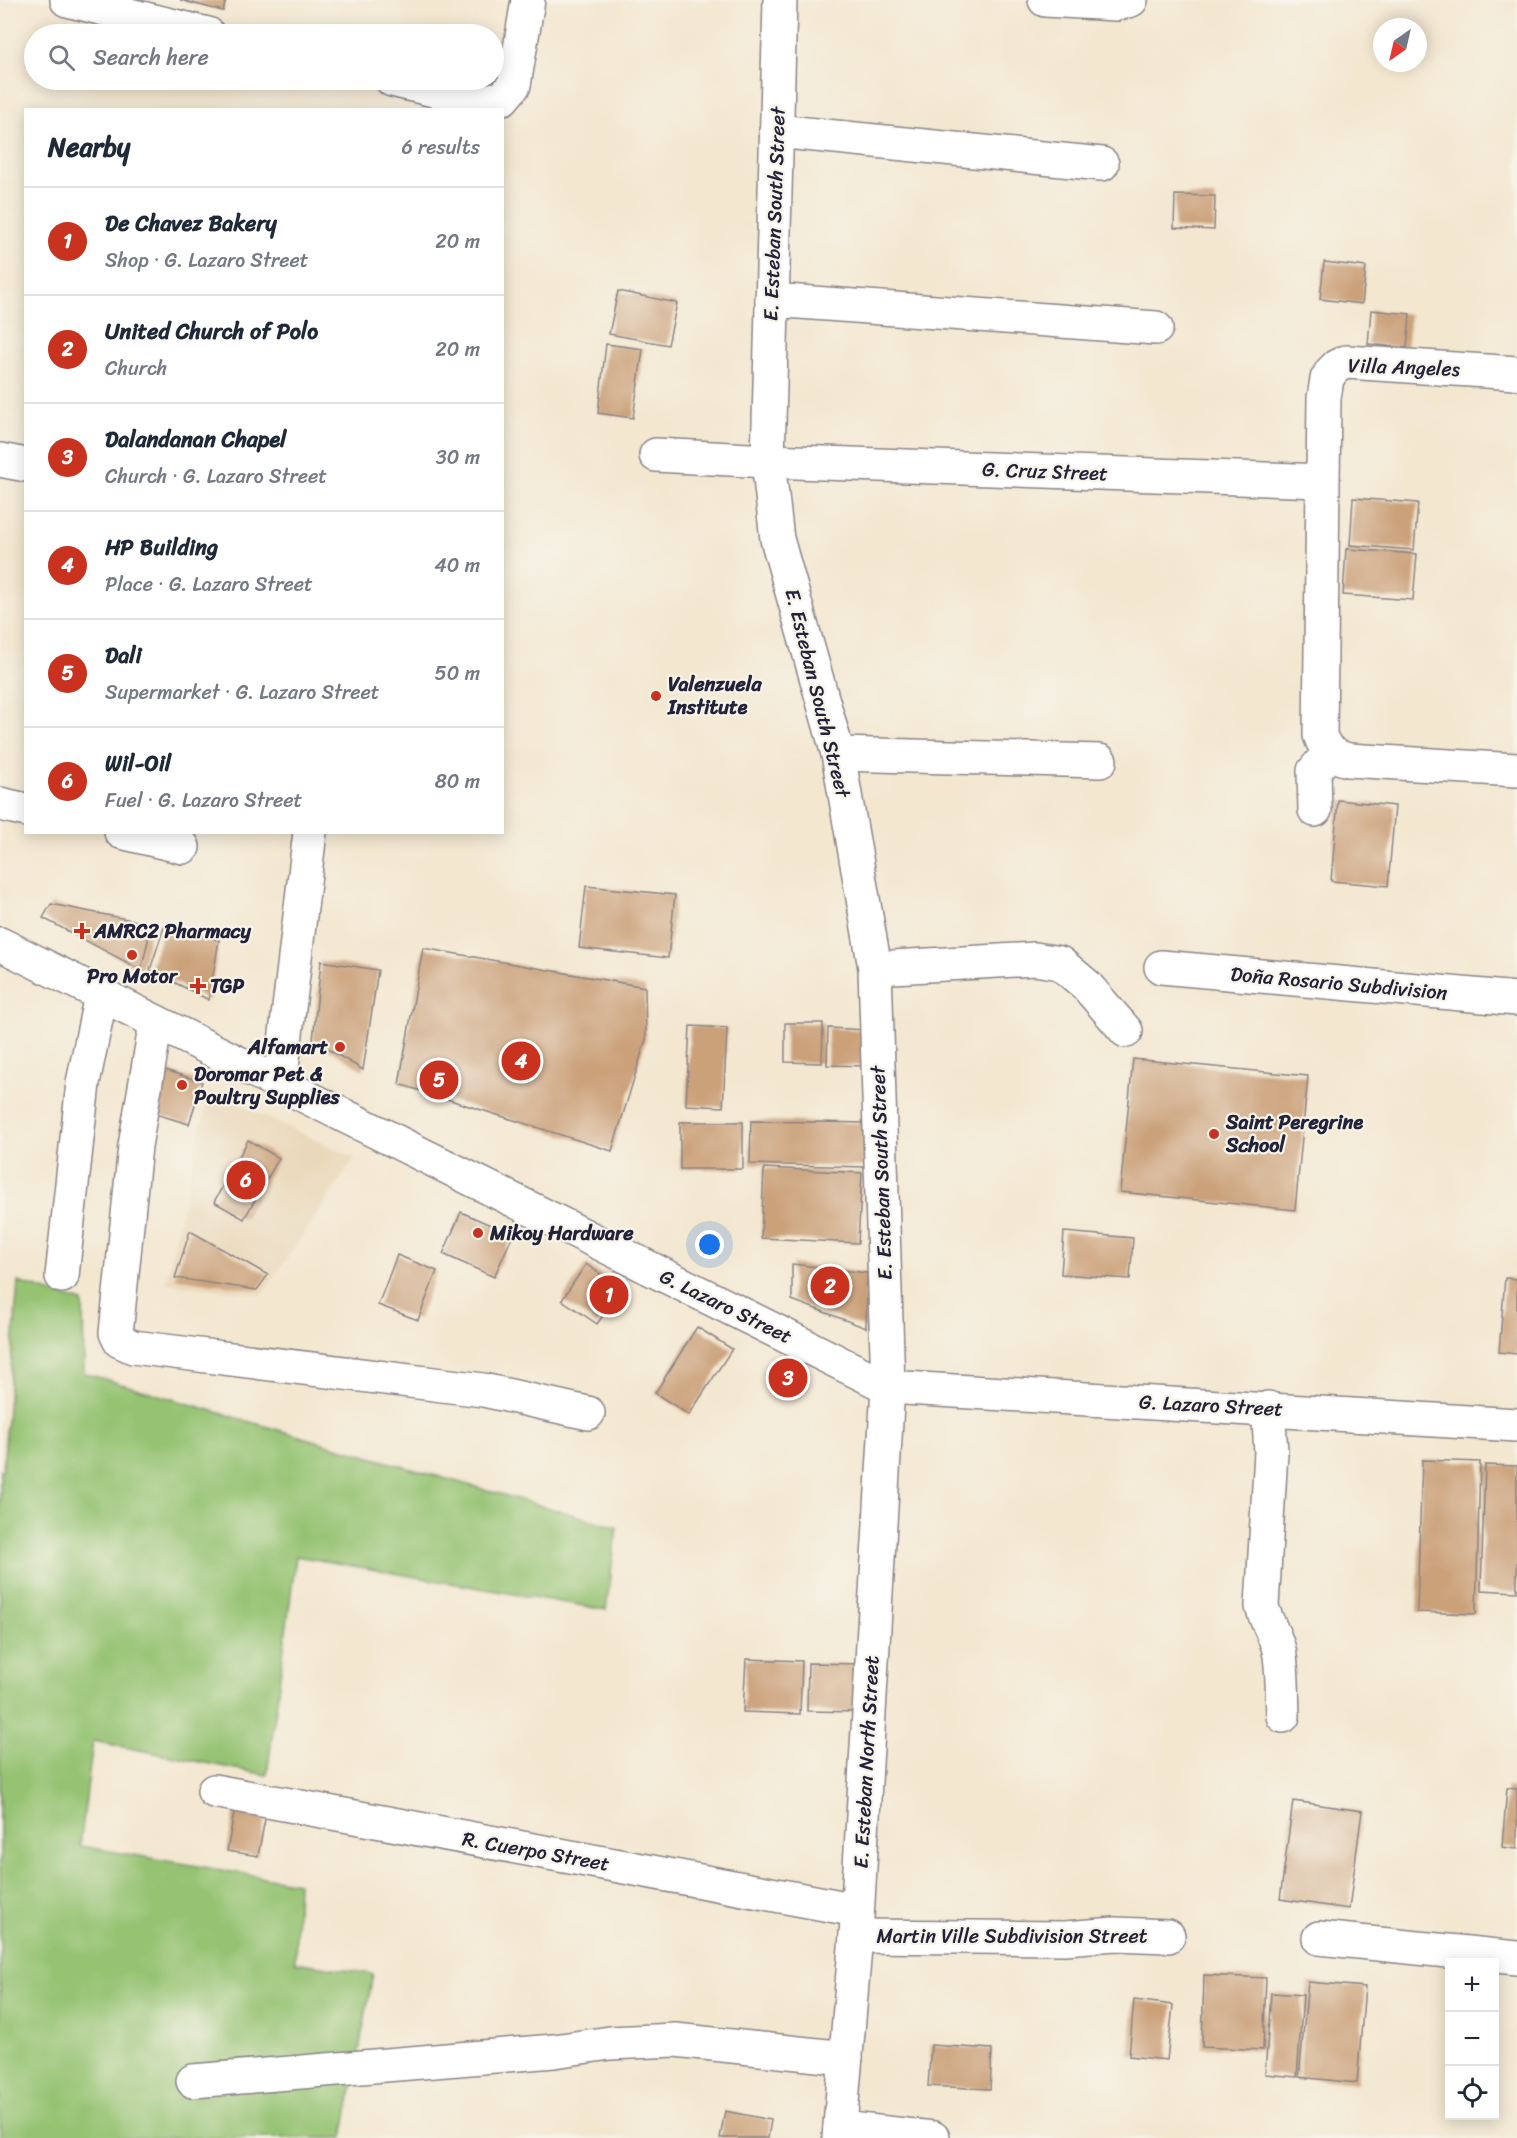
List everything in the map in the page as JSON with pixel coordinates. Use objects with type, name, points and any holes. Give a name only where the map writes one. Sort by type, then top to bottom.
[{"type":"street","points":[[67,0],[167,24]]},
{"type":"street","points":[[433,90],[479,101],[503,98],[514,85],[528,0]]},
{"type":"street","name":"E. Esteban South Street","points":[[780,0],[768,461],[777,539],[838,754],[875,968],[888,1387]]},
{"type":"street","points":[[1045,0],[1116,4],[1131,0]]},
{"type":"street","points":[[776,131],[1102,164]]},
{"type":"street","points":[[772,300],[1156,328]]},
{"type":"street","name":"Villa Angeles","points":[[1322,481],[1325,388],[1327,379],[1337,366],[1346,362],[1366,362],[1517,373]]},
{"type":"street","name":"G. Cruz Street","points":[[656,455],[1322,481]]},
{"type":"street","points":[[0,460],[24,465]]},
{"type":"street","points":[[1322,481],[1320,735],[1323,745],[1330,752],[1348,760],[1517,770]]},
{"type":"street","points":[[1315,810],[1314,771],[1330,752]]},
{"type":"street","points":[[838,754],[1100,761]]},
{"type":"street","points":[[0,804],[24,810]]},
{"type":"street","points":[[129,834],[183,847]]},
{"type":"street","points":[[280,1084],[310,834]]},
{"type":"street","name":"G. Lazaro Street","points":[[0,944],[888,1387],[1268,1408],[1517,1425]]},
{"type":"street","points":[[875,968],[1035,959],[1060,963],[1086,985],[1126,1031]]},
{"type":"street","name":"Doña Rosario Subdivision","points":[[1161,967],[1517,999]]},
{"type":"street","points":[[62,1276],[82,1083],[100,995]]},
{"type":"street","points":[[156,1022],[135,1146],[116,1334],[120,1341],[133,1347],[483,1390],[588,1413]]},
{"type":"street","name":"E. Esteban North Street","points":[[840,2133],[856,1923],[888,1387]]},
{"type":"street","points":[[1268,1408],[1271,1452],[1262,1606],[1265,1620],[1276,1641],[1279,1653],[1283,1716]]},
{"type":"street","name":"R. Cuerpo Street","points":[[214,1791],[856,1923]]},
{"type":"street","name":"Martin Ville Subdivision Street","points":[[856,1923],[1065,1938],[1115,1934],[1168,1936]]},
{"type":"street","points":[[1319,1938],[1517,1958]]},
{"type":"street","points":[[193,2081],[554,2051],[610,2043],[675,2040],[846,2058]]},
{"type":"street","points":[[840,2133],[933,2138]]},
{"type":"shaded area","points":[[209,1091],[355,1158],[262,1295],[166,1283]]},
{"type":"green space","points":[[18,1282],[83,1302],[84,1373],[617,1527],[606,1610],[296,1556],[267,1775],[93,1741],[80,1846],[298,1883],[295,1962],[373,1974],[343,2138],[0,2138],[0,1470],[3,1470]]},
{"type":"building","points":[[180,0],[226,0],[223,11]]},
{"type":"building","points":[[1175,195],[1215,196],[1214,230],[1174,228]]},
{"type":"building","points":[[1324,262],[1366,267],[1362,304],[1320,299]]},
{"type":"building","points":[[618,291],[677,303],[668,345],[609,334]]},
{"type":"building","points":[[1371,310],[1410,314],[1407,348],[1368,344]]},
{"type":"building","points":[[606,344],[643,349],[633,418],[598,413]]},
{"type":"building","points":[[1353,498],[1418,503],[1414,550],[1350,545]]},
{"type":"building","points":[[1346,549],[1417,554],[1413,600],[1343,595]]},
{"type":"building","points":[[1338,800],[1395,806],[1388,886],[1331,881]]},
{"type":"building","points":[[586,886],[675,895],[668,958],[579,948]]},
{"type":"building","points":[[51,904],[152,924],[141,970],[43,918]]},
{"type":"building","points":[[164,927],[219,940],[209,1000],[150,970]]},
{"type":"building","points":[[423,948],[645,987],[646,1039],[612,1151],[399,1084]]},
{"type":"building","points":[[321,961],[378,970],[363,1070],[313,1040]]},
{"type":"building","points":[[785,1023],[823,1023],[822,1063],[785,1062]]},
{"type":"building","points":[[690,1026],[727,1028],[723,1107],[686,1105]]},
{"type":"building","points":[[828,1028],[867,1030],[866,1066],[827,1065]]},
{"type":"building","name":"Saint Peregrine School","points":[[1133,1059],[1308,1076],[1295,1210],[1120,1192]]},
{"type":"building","points":[[165,1070],[202,1082],[189,1124],[152,1113]]},
{"type":"building","points":[[751,1121],[868,1123],[867,1167],[750,1164]]},
{"type":"building","points":[[680,1122],[743,1122],[743,1169],[680,1169]]},
{"type":"building","points":[[248,1140],[279,1158],[244,1219],[214,1202]]},
{"type":"building","points":[[764,1168],[862,1173],[858,1243],[761,1238]]},
{"type":"building","points":[[461,1212],[513,1235],[494,1277],[443,1254]]},
{"type":"building","points":[[190,1231],[268,1275],[257,1290],[175,1278]]},
{"type":"building","points":[[1064,1232],[1133,1238],[1130,1279],[1061,1274]]},
{"type":"building","points":[[397,1255],[437,1271],[418,1320],[378,1305]]},
{"type":"building","points":[[586,1264],[622,1289],[597,1324],[562,1300]]},
{"type":"building","points":[[792,1264],[867,1273],[866,1328],[792,1300]]},
{"type":"building","points":[[1505,1278],[1517,1279],[1517,1354],[1499,1352]]},
{"type":"building","points":[[697,1327],[732,1349],[689,1415],[655,1393]]},
{"type":"building","points":[[1422,1460],[1480,1462],[1476,1614],[1417,1612]]},
{"type":"building","points":[[1485,1465],[1517,1466],[1517,1592],[1481,1590]]},
{"type":"building","points":[[746,1659],[802,1661],[800,1714],[743,1712]]},
{"type":"building","points":[[808,1663],[861,1664],[859,1712],[807,1711]]},
{"type":"building","points":[[1507,1788],[1517,1789],[1517,1849],[1502,1847]]},
{"type":"building","points":[[1293,1801],[1362,1811],[1349,1909],[1280,1899]]},
{"type":"building","points":[[235,1807],[266,1814],[258,1856],[227,1851]]},
{"type":"building","points":[[1204,1975],[1266,1978],[1263,2050],[1202,2047]]},
{"type":"building","points":[[1308,1982],[1365,1987],[1357,2083],[1299,2077]]},
{"type":"building","points":[[1271,1993],[1303,1995],[1297,2077],[1265,2074]]},
{"type":"building","points":[[1134,2000],[1173,2005],[1167,2060],[1129,2056]]},
{"type":"building","points":[[931,2045],[992,2049],[990,2089],[928,2086]]},
{"type":"building","points":[[725,2111],[771,2120],[768,2138],[720,2138]]},
{"type":"place","name":"Valenzuela Institute","points":[[656,696]]},
{"type":"place","name":"AMRC2 Pharmacy","points":[[82,931]]},
{"type":"place","name":"Pro Motor","points":[[132,955]]},
{"type":"place","name":"TGP","points":[[198,986]]},
{"type":"place","name":"Alfamart","points":[[340,1047]]},
{"type":"place","name":"HP Building","points":[[521,1061]]},
{"type":"place","name":"Dali","points":[[439,1080]]},
{"type":"place","name":"Doromar Pet & Poultry Supplies","points":[[182,1085]]},
{"type":"place","name":"Saint Peregrine School","points":[[1214,1134]]},
{"type":"place","name":"Wil-Oil","points":[[246,1180]]},
{"type":"place","name":"Mikoy Hardware","points":[[478,1233]]},
{"type":"place","name":"United Church of Polo","points":[[830,1286]]},
{"type":"place","name":"De Chavez Bakery","points":[[609,1295]]},
{"type":"place","name":"Dalandanan Chapel","points":[[788,1378]]}]
